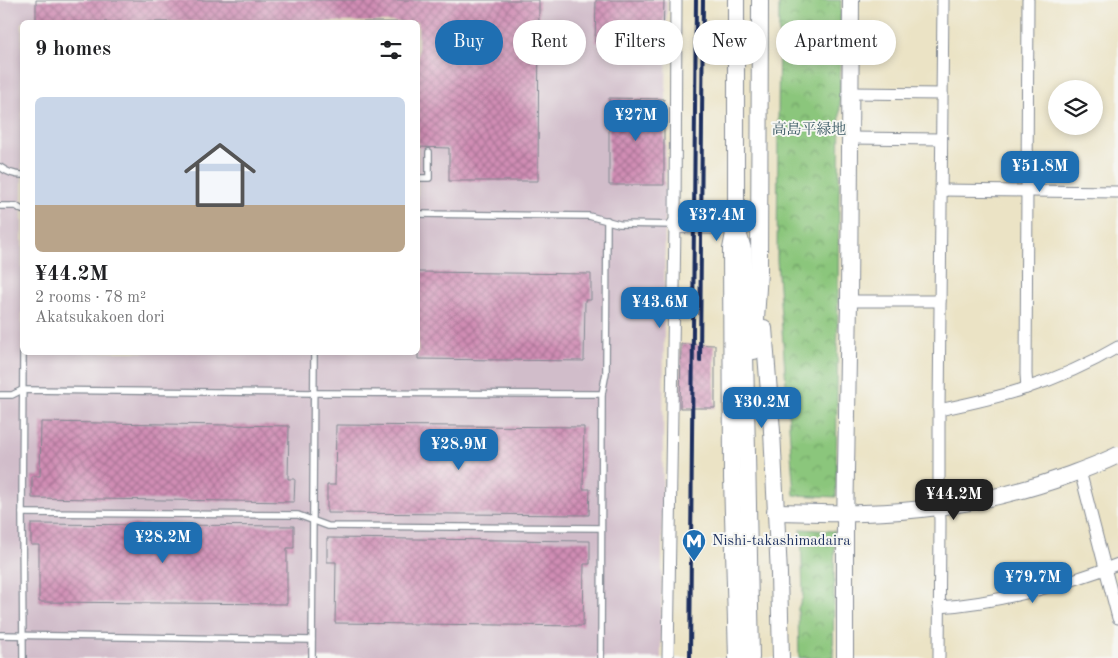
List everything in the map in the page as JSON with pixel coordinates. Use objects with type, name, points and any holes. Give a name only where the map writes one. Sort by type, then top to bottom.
[{"type":"main road","points":[[736,0],[736,226],[730,249],[732,478],[737,658]]},
{"type":"main road","points":[[751,658],[756,638],[759,512],[753,371],[759,272],[760,0]]},
{"type":"main road","points":[[845,658],[850,0]]},
{"type":"main road","points":[[675,226],[759,226]]},
{"type":"main road","points":[[736,226],[743,249],[747,495],[756,638],[760,658]]},
{"type":"main road","points":[[759,272],[768,372],[779,574],[781,658]]},
{"type":"main road","points":[[775,512],[893,512],[940,508],[1011,493],[1046,483],[1118,455]]},
{"type":"street","points":[[668,658],[675,226],[676,0]]},
{"type":"street","points":[[939,658],[939,410],[943,0]]},
{"type":"street","points":[[1027,388],[1028,0]]},
{"type":"street","points":[[850,93],[942,94]]},
{"type":"street","points":[[850,138],[941,139]]},
{"type":"street","points":[[941,190],[1118,192]]},
{"type":"street","points":[[849,301],[940,301]]},
{"type":"street","points":[[939,410],[1027,388],[1071,371],[1118,347]]},
{"type":"street","points":[[1080,471],[1118,618]]},
{"type":"street","points":[[939,607],[993,600],[1040,589],[1118,564]]},
{"type":"lane","points":[[420,178],[429,178],[429,152]]},
{"type":"lane","points":[[0,168],[20,175]]},
{"type":"lane","points":[[0,206],[16,206],[20,209]]},
{"type":"lane","points":[[420,214],[589,216],[619,224],[675,226]]},
{"type":"lane","points":[[601,658],[602,394],[606,373],[607,220]]},
{"type":"lane","points":[[23,355],[23,658]]},
{"type":"lane","points":[[312,658],[314,355]]},
{"type":"lane","points":[[0,395],[12,395],[22,390],[602,394]]},
{"type":"lane","points":[[22,513],[298,515],[328,526],[601,528]]},
{"type":"lane","points":[[0,635],[312,640]]},
{"type":"shaded area","points":[[0,0],[667,0],[667,20],[596,20],[596,65],[666,65],[661,658],[0,658]]},
{"type":"green space","name":"高島平緑地","points":[[779,0],[841,0],[841,20],[779,20]]},
{"type":"green space","name":"高島平緑地","points":[[778,65],[840,65],[836,497],[794,495],[777,260]]},
{"type":"green space","points":[[801,529],[835,531],[833,658],[799,658],[798,608],[803,597]]},
{"type":"building","points":[[36,0],[539,0],[539,20],[513,20],[513,65],[539,65],[538,181],[449,181],[449,148],[420,147],[420,20],[36,20]]},
{"type":"building","points":[[596,0],[664,0],[664,20],[596,20],[595,42]]},
{"type":"building","points":[[609,98],[664,99],[664,185],[609,185]]},
{"type":"building","points":[[420,272],[591,274],[591,300],[585,300],[584,361],[418,359],[418,355],[420,355]]},
{"type":"building","points":[[681,344],[715,345],[715,408],[680,408]]},
{"type":"building","points":[[41,422],[289,426],[288,479],[295,479],[294,502],[32,498],[32,476],[40,476]]},
{"type":"building","points":[[336,425],[584,427],[583,489],[590,489],[589,515],[327,513],[327,485],[335,485]]},
{"type":"building","points":[[31,524],[294,526],[294,548],[287,548],[287,604],[39,602],[39,545],[31,545]]},
{"type":"building","points":[[327,538],[590,541],[590,564],[584,564],[583,626],[335,623],[336,562],[327,562]]},
{"type":"railway","points":[[690,658],[696,0]]},
{"type":"railway","points":[[700,361],[703,0]]},
{"type":"place","name":"Nishi-takashimadaira","points":[[694,562]]}]
